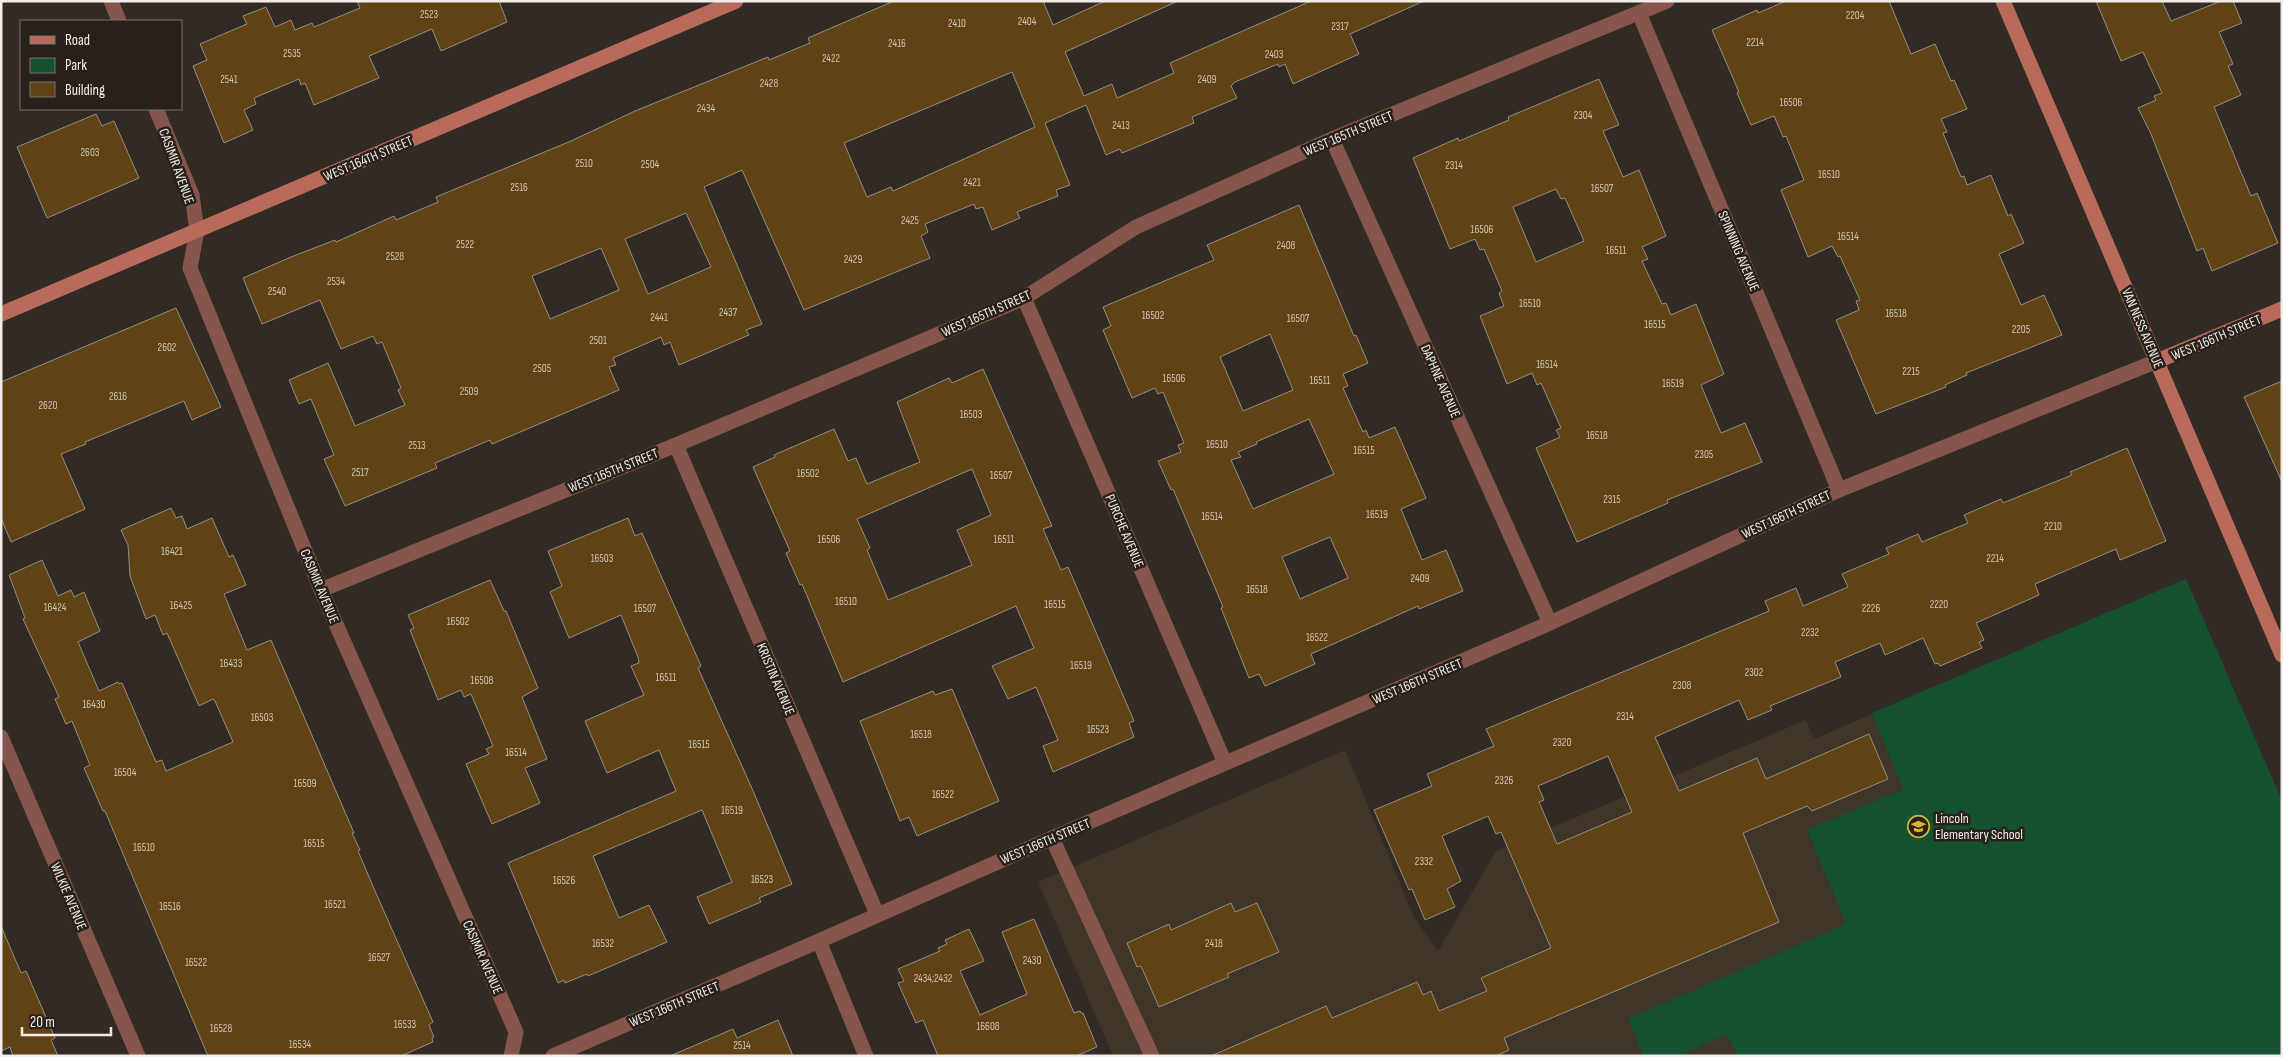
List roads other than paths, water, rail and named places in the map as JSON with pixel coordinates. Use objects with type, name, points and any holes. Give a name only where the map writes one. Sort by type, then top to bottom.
[{"type":"street","points":[[111,1],[119,20]]},
{"type":"street","name":"WEST 164TH STREET","points":[[1,314],[736,1]]},
{"type":"street","name":"WEST 165TH STREET","points":[[321,590],[676,445],[1024,298],[1136,227],[1332,139],[1667,1]]},
{"type":"street","name":"VAN NESS AVENUE","points":[[2004,1],[2282,655]]},
{"type":"street","name":"SPINNING AVENUE","points":[[1639,13],[1839,490]]},
{"type":"street","name":"CASIMIR AVENUE","points":[[156,110],[192,195],[197,231],[190,268],[321,590],[516,1032],[511,1056]]},
{"type":"street","name":"DAPHNE AVENUE","points":[[1332,139],[1550,624]]},
{"type":"street","name":"PURCHE AVENUE","points":[[1024,298],[1225,763]]},
{"type":"street","name":"WEST 166TH STREET","points":[[553,1056],[1225,763],[1550,624],[1839,490],[2282,309]]},
{"type":"street","name":"KRISTIN AVENUE","points":[[676,445],[877,914]]},
{"type":"street","name":"WILKIE AVENUE","points":[[1,737],[138,1056]]},
{"type":"street","points":[[1052,838],[1152,1056]]},
{"type":"street","points":[[819,941],[866,1056]]},
{"type":"place","name":"Lincoln Elementary School","points":[[1919,826]]}]
